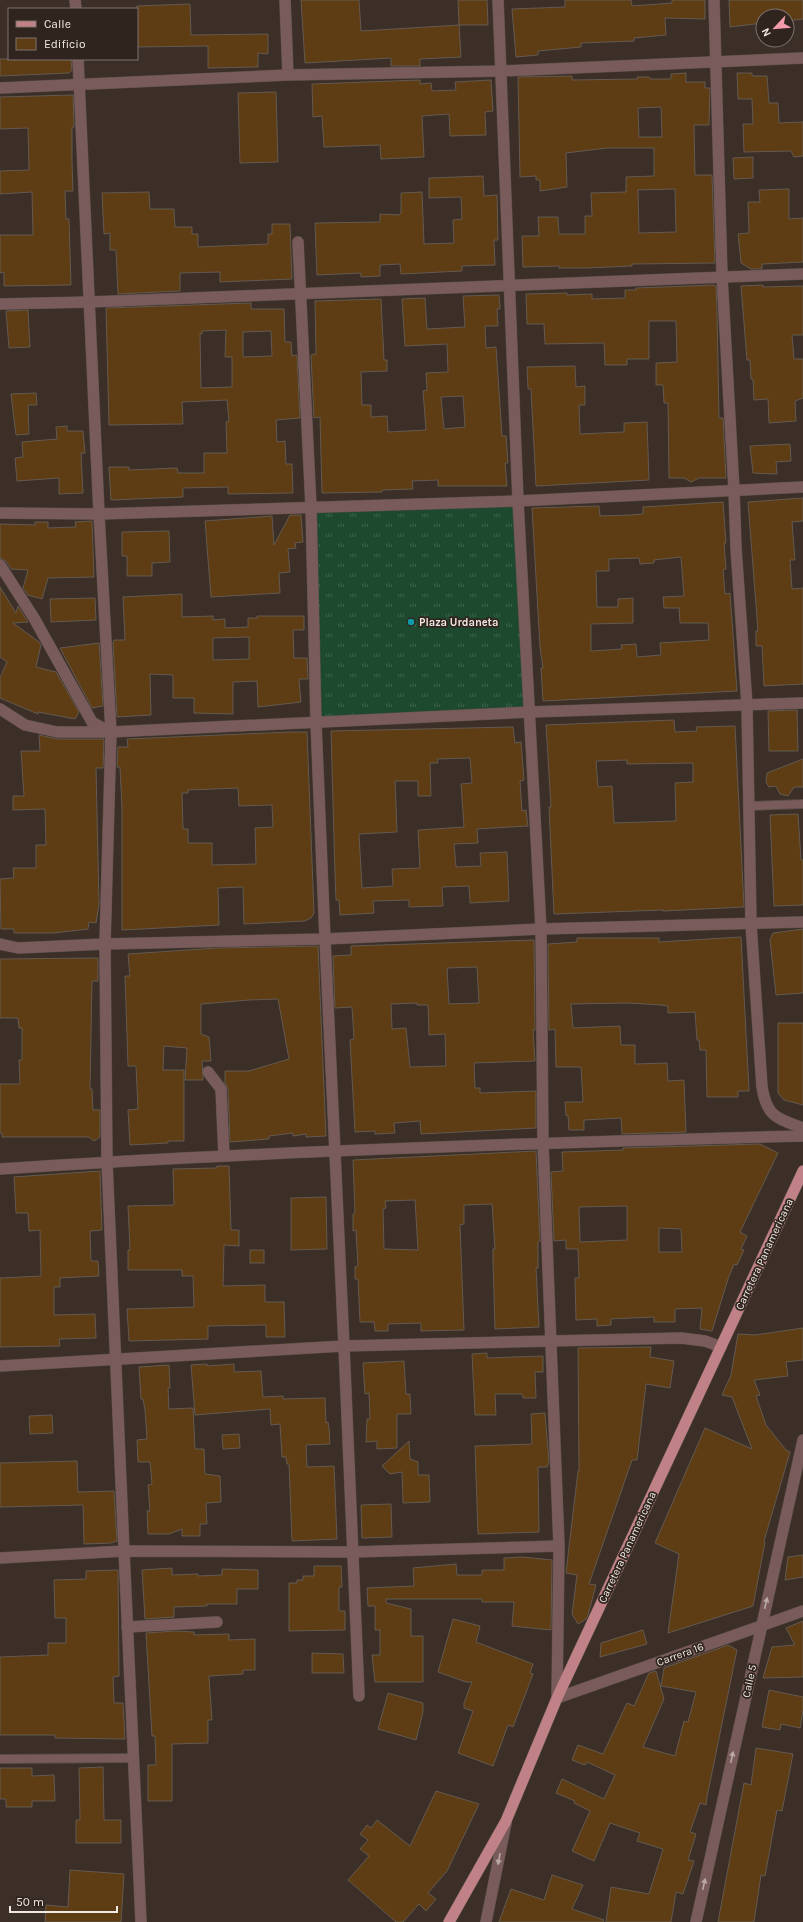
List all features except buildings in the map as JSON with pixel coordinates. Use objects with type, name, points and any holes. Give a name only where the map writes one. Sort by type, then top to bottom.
[{"type":"main road","name":"Carretera Panamericana","points":[[449,1922],[506,1821],[557,1698],[803,1171]]},
{"type":"street","points":[[285,0],[288,75]]},
{"type":"street","points":[[498,0],[518,500],[541,929],[543,1142],[559,1546],[557,1698]]},
{"type":"street","points":[[714,0],[722,276],[736,548],[747,705],[751,924],[762,1086],[764,1102],[771,1113],[782,1120],[803,1128]]},
{"type":"street","points":[[0,88],[288,75],[501,71],[803,58]]},
{"type":"street","points":[[78,60],[99,514],[111,732],[105,944],[107,1162],[141,1922]]},
{"type":"street","points":[[298,242],[311,506],[316,723],[325,939],[359,1696]]},
{"type":"street","points":[[0,304],[89,302],[509,284],[803,274]]},
{"type":"street","points":[[0,512],[99,514],[518,500],[803,487]]},
{"type":"street","points":[[0,565],[34,618],[92,722],[111,732]]},
{"type":"street","points":[[0,709],[25,725],[57,732],[111,732],[530,712],[803,703]]},
{"type":"street","points":[[0,949],[105,944],[325,939],[541,929],[803,922]]},
{"type":"street","points":[[0,944],[18,948]]},
{"type":"street","points":[[208,1072],[221,1089],[224,1156]]},
{"type":"street","points":[[0,1169],[335,1150],[543,1142],[803,1136]]},
{"type":"street","points":[[0,1366],[344,1346],[681,1338],[705,1341],[721,1347]]},
{"type":"street","name":"Calle 5","points":[[696,1922],[803,1440]]},
{"type":"street","points":[[0,1558],[124,1550],[352,1552],[559,1546]]},
{"type":"street","name":"Carrera 16","points":[[557,1698],[762,1624],[803,1611]]},
{"type":"street","points":[[127,1627],[217,1622]]},
{"type":"street","points":[[486,1922],[506,1821]]},
{"type":"lane","points":[[750,806],[803,804]]},
{"type":"lane","points":[[0,1759],[134,1758]]},
{"type":"green space","points":[[518,501],[530,712],[316,723],[311,507]]},
{"type":"place","name":"Plaza Urdaneta","points":[[411,622]]}]
